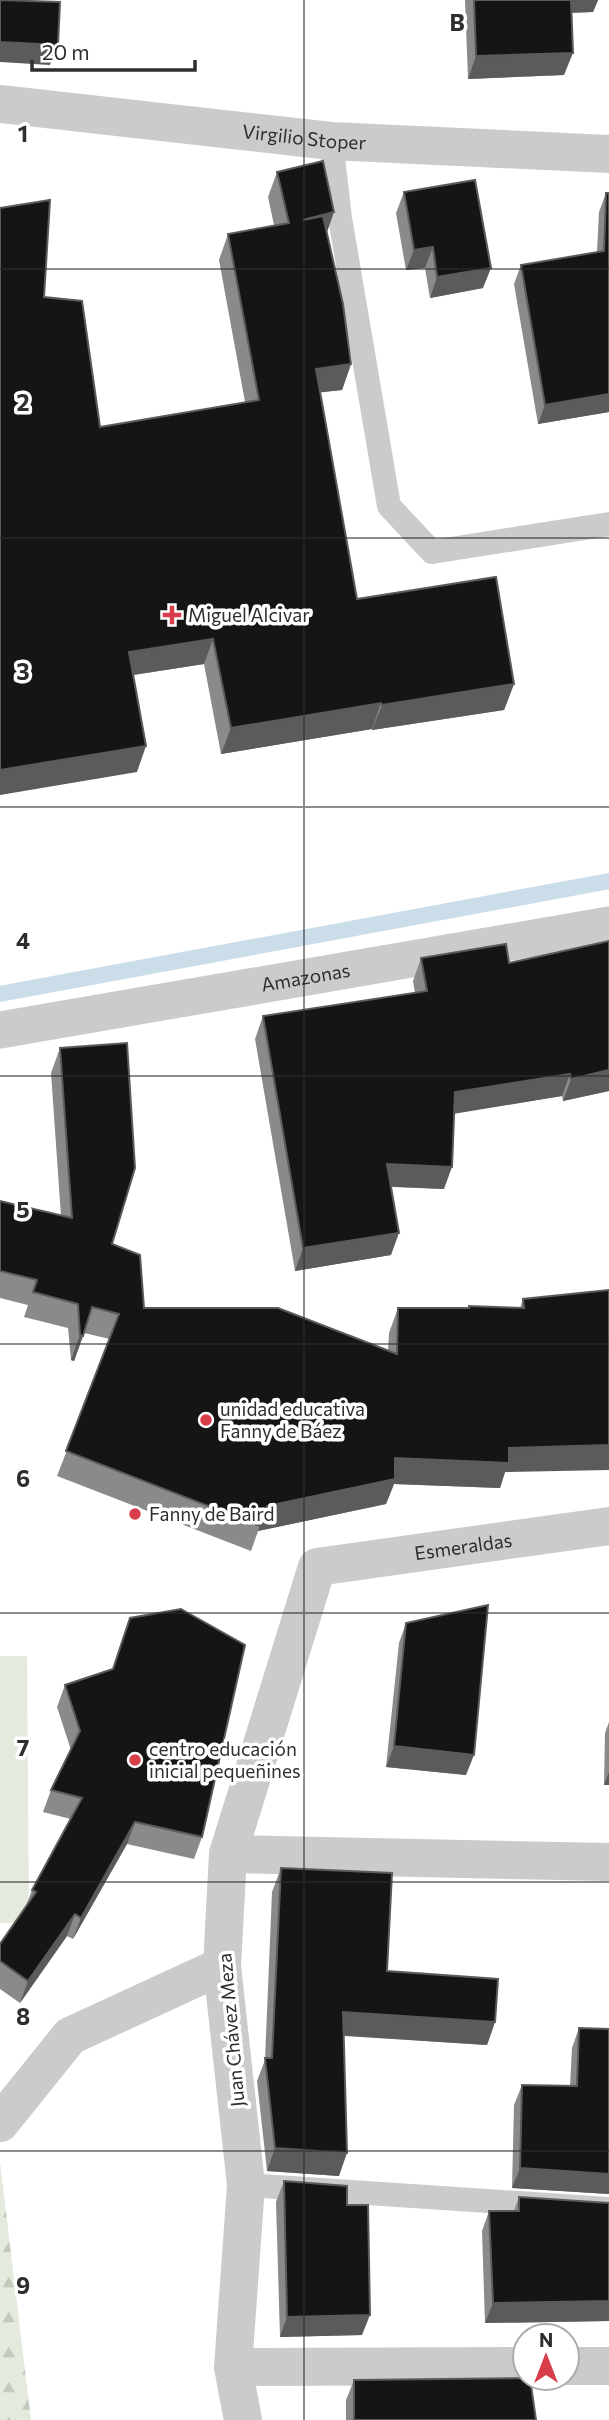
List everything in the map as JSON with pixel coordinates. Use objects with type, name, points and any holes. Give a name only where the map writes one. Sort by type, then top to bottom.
[{"type":"street","name":"Virgilio Stoper","points":[[0,104],[331,141],[609,155]]},
{"type":"street","name":"Amazonas","points":[[0,1030],[609,925]]},
{"type":"street","name":"Esmeraldas","points":[[317,1567],[609,1526]]},
{"type":"street","name":"Juan Chávez Meza","points":[[243,2420],[233,2367],[246,2185],[222,1966],[228,1854],[317,1567]]},
{"type":"street","points":[[228,1854],[609,1862]]},
{"type":"street","points":[[0,2123],[70,2036],[222,1966]]},
{"type":"street","points":[[233,2367],[511,2366]]},
{"type":"street","points":[[581,2366],[609,2366]]},
{"type":"lane","points":[[331,141],[340,218],[389,506],[432,552],[609,524]]},
{"type":"lane","points":[[246,2185],[609,2209]]},
{"type":"green space","points":[[0,1656],[27,1656],[29,1923],[0,1923]]},
{"type":"green space","points":[[0,2162],[31,2420],[0,2420]]},
{"type":"building","points":[[0,0],[60,2],[58,45],[0,42]]},
{"type":"building","points":[[474,0],[571,0],[573,53],[476,56]]},
{"type":"building","points":[[323,161],[334,212],[303,220],[323,216],[343,304],[351,364],[316,369],[357,599],[496,577],[514,684],[231,728],[213,639],[129,652],[146,746],[0,770],[0,208],[50,200],[44,297],[82,301],[100,427],[259,400],[228,234],[289,223],[277,172]]},
{"type":"building","points":[[475,180],[491,268],[437,277],[433,247],[414,250],[404,192]]},
{"type":"building","points":[[606,193],[609,193],[609,394],[545,405],[521,265],[604,251]]},
{"type":"building","points":[[609,941],[609,1070],[571,1079],[570,1074],[455,1092],[452,1167],[387,1164],[399,1233],[303,1248],[263,1016],[427,991],[421,958],[506,944],[509,963]]},
{"type":"building","points":[[127,1043],[135,1168],[112,1244],[140,1255],[144,1308],[278,1308],[397,1354],[398,1308],[524,1308],[523,1299],[609,1290],[609,1445],[509,1448],[509,1463],[395,1458],[395,1479],[267,1506],[260,1526],[66,1451],[119,1314],[92,1307],[83,1336],[80,1335],[78,1304],[33,1292],[37,1280],[0,1271],[0,1201],[72,1218],[60,1048]]},
{"type":"building","points":[[488,1605],[474,1755],[394,1746],[406,1623]]},
{"type":"building","points":[[181,1609],[245,1645],[202,1837],[135,1822],[81,1918],[75,1914],[28,1981],[0,1961],[0,1944],[36,1892],[32,1890],[82,1798],[51,1790],[80,1731],[65,1685],[113,1669],[130,1618]]},
{"type":"building","points":[[281,1868],[392,1873],[387,1971],[498,1979],[495,2022],[343,2012],[347,2153],[275,2148],[265,2058],[272,2058]]},
{"type":"building","points":[[579,2028],[609,2029],[609,2174],[520,2168],[522,2085],[577,2086]]},
{"type":"building","points":[[284,2181],[347,2186],[347,2205],[368,2205],[370,2315],[287,2317]]},
{"type":"building","points":[[519,2197],[609,2203],[609,2301],[493,2303],[489,2211],[519,2211]]},
{"type":"building","points":[[511,2378],[511,2392],[532,2392],[536,2420],[354,2420],[354,2380]]},
{"type":"waterway","points":[[0,994],[609,881]]},
{"type":"place","name":"Miguel Alcivar","points":[[172,615]]},
{"type":"place","name":"unidad educativa Fanny de Báez","points":[[206,1420]]},
{"type":"place","name":"Fanny de Baird","points":[[135,1514]]},
{"type":"place","name":"centro educación inicial pequeñines","points":[[135,1760]]}]
